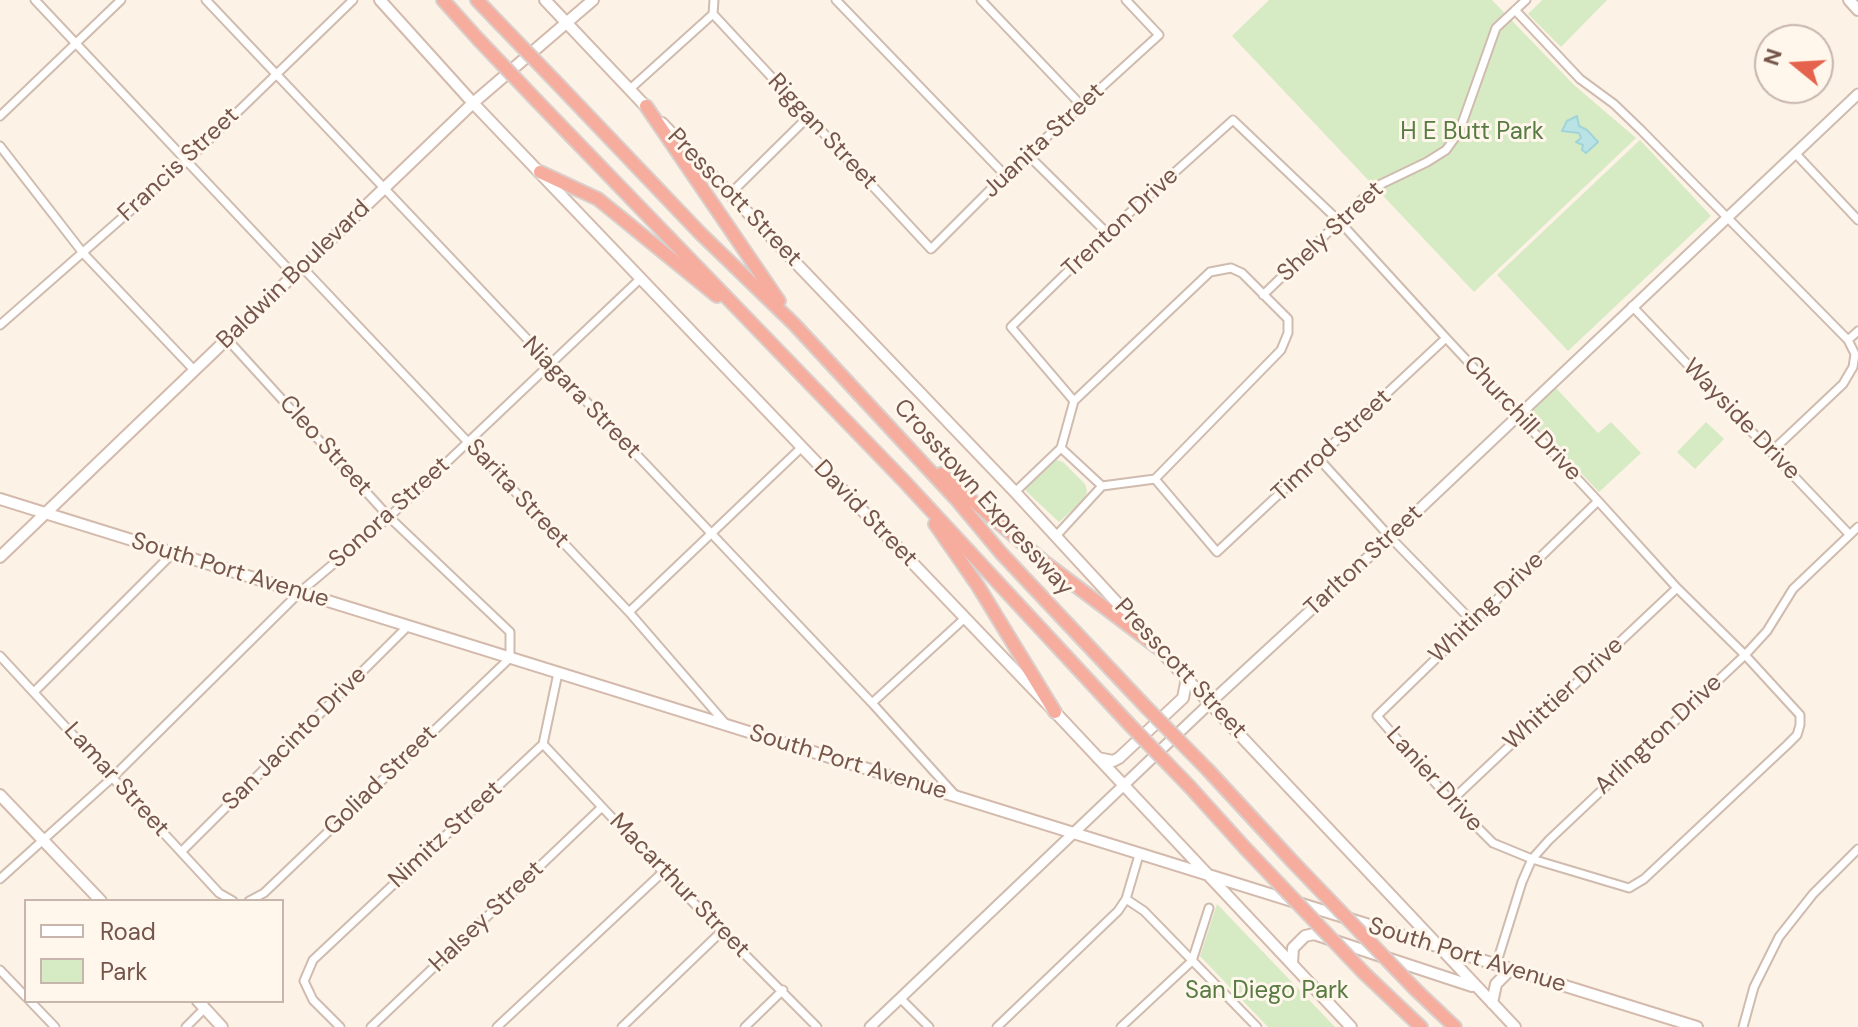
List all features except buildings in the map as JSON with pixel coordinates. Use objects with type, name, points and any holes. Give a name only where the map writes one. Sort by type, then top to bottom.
[{"type":"highway","points":[[434,0],[474,35]]},
{"type":"highway","name":"Crosstown Expressway","points":[[443,0],[908,486],[1364,973],[1421,1027]]},
{"type":"highway","name":"Crosstown Expressway","points":[[477,0],[700,233],[794,324],[956,499],[1001,553],[1293,862],[1455,1027]]},
{"type":"highway","points":[[646,106],[794,324]]},
{"type":"highway","points":[[540,172],[598,199],[760,330]]},
{"type":"highway","points":[[899,437],[1047,564],[1157,647]]},
{"type":"highway","points":[[908,486],[978,586],[1055,712]]},
{"type":"main road","name":"David Street","points":[[380,0],[473,103],[1055,712],[1351,1027]]},
{"type":"main road","name":"Presscott Street","points":[[545,0],[1015,492],[1515,1027]]},
{"type":"main road","name":"Baldwin Boulevard","points":[[0,557],[473,103],[593,0]]},
{"type":"main road","points":[[1849,0],[1858,9]]},
{"type":"main road","name":"South Port Avenue","points":[[0,499],[1697,1027]]},
{"type":"main road","points":[[1096,758],[1107,761],[1119,758],[1183,698],[1187,678]]},
{"type":"main road","points":[[0,795],[99,899]]},
{"type":"main road","points":[[1292,963],[1293,948],[1305,936],[1314,934],[1458,979],[1481,991]]},
{"type":"main road","points":[[1492,1003],[1493,990],[1510,970]]},
{"type":"main road","points":[[202,1005],[222,1027]]},
{"type":"street","name":"Sarita Street","points":[[35,0],[187,161],[469,443],[629,612],[727,726]]},
{"type":"street","points":[[0,116],[121,0]]},
{"type":"street","name":"Niagara Street","points":[[206,0],[872,703],[957,797]]},
{"type":"street","name":"Francis Street","points":[[0,324],[187,161],[353,0]]},
{"type":"street","points":[[630,89],[713,14],[714,0]]},
{"type":"street","points":[[836,0],[1005,175]]},
{"type":"street","points":[[981,0],[1082,106]]},
{"type":"street","name":"Juanita Street","points":[[931,249],[1005,175],[1159,35],[1126,0]]},
{"type":"street","name":"Shely Street","points":[[1155,479],[1281,350],[1288,333],[1288,319],[1263,295],[1375,187],[1446,150],[1459,132],[1496,28],[1526,0]]},
{"type":"street","points":[[1515,10],[1580,79],[1614,104],[1848,340],[1855,354],[1853,367],[1843,384],[1771,452]]},
{"type":"street","name":"Riggan Street","points":[[713,14],[931,249]]},
{"type":"street","name":"Tarlton Street","points":[[870,1027],[1858,94]]},
{"type":"street","points":[[730,194],[808,117]]},
{"type":"street","name":"Churchill Drive","points":[[1233,120],[1340,222],[1677,588],[1800,715],[1797,735],[1644,879],[1629,888]]},
{"type":"street","name":"Trenton Drive","points":[[1074,401],[1011,327],[1107,233],[1233,120]]},
{"type":"street","points":[[0,146],[83,253],[194,370]]},
{"type":"street","points":[[1795,153],[1858,220]]},
{"type":"street","points":[[1029,156],[1107,233]]},
{"type":"street","points":[[1015,492],[1061,448],[1074,401],[1210,272],[1231,268],[1242,273],[1263,295]]},
{"type":"street","name":"Sonora Street","points":[[0,879],[113,777],[300,592],[389,517],[640,279]]},
{"type":"street","name":"Wayside Drive","points":[[1632,306],[1849,534]]},
{"type":"street","points":[[1848,340],[1858,331]]},
{"type":"street","name":"Timrod Street","points":[[1155,479],[1217,552],[1446,338]]},
{"type":"street","name":"Cleo Street","points":[[227,339],[389,517],[510,632],[510,658]]},
{"type":"street","points":[[629,612],[802,447]]},
{"type":"street","points":[[1061,448],[1102,486]]},
{"type":"street","points":[[1319,459],[1472,621]]},
{"type":"street","points":[[1056,536],[1102,486],[1155,479]]},
{"type":"street","name":"Whiting Drive","points":[[1377,716],[1598,501]]},
{"type":"street","name":"Arlington Drive","points":[[1496,965],[1532,859],[1745,655],[1767,631],[1793,589],[1858,527]]},
{"type":"street","points":[[35,691],[173,553]]},
{"type":"street","name":"Whittier Drive","points":[[1451,801],[1677,588]]},
{"type":"street","points":[[872,703],[965,618]]},
{"type":"street","name":"San Jacinto Drive","points":[[181,852],[408,626]]},
{"type":"street","name":"Lamar Street","points":[[0,656],[219,893],[230,899]]},
{"type":"street","name":"Goliad Street","points":[[253,899],[264,893],[510,658]]},
{"type":"street","points":[[543,744],[558,673]]},
{"type":"street","name":"Lanier Drive","points":[[1377,716],[1451,801],[1493,843],[1532,859],[1629,888]]},
{"type":"street","name":"Macarthur Street","points":[[543,744],[721,932],[817,1027]]},
{"type":"street","name":"Nimitz Street","points":[[340,1027],[313,1000],[304,981],[313,960],[543,744]]},
{"type":"street","name":"Halsey Street","points":[[371,1027],[602,807]]},
{"type":"street","points":[[1743,1027],[1754,987],[1779,937],[1813,894],[1858,849]]},
{"type":"street","points":[[997,1027],[1108,923],[1126,899],[1139,855]]},
{"type":"street","points":[[497,1027],[663,872]]},
{"type":"street","points":[[1126,899],[1144,911],[1252,1025]]},
{"type":"street","points":[[1121,1027],[1192,961],[1209,908]]},
{"type":"street","points":[[622,1027],[721,932]]},
{"type":"street","points":[[0,970],[24,995]]},
{"type":"street","points":[[745,1027],[783,990]]},
{"type":"street","points":[[900,998],[929,1027]]},
{"type":"street","points":[[32,1003],[55,1027]]},
{"type":"street","points":[[186,1027],[202,1005]]},
{"type":"green space","name":"H E Butt Park","points":[[1269,0],[1492,0],[1574,85],[1636,138],[1474,292],[1232,36]]},
{"type":"green space","points":[[1542,0],[1607,0],[1561,47],[1528,14]]},
{"type":"green space","points":[[1640,140],[1711,216],[1568,351],[1497,275]]},
{"type":"green space","points":[[1554,386],[1598,433],[1611,422],[1641,453],[1599,492],[1526,415]]},
{"type":"green space","points":[[1706,422],[1724,439],[1695,469],[1677,452]]},
{"type":"green space","points":[[1057,460],[1085,484],[1087,491],[1085,498],[1059,522],[1026,491],[1026,486],[1052,461]]},
{"type":"green space","name":"San Diego Park","points":[[1217,904],[1335,1027],[1268,1027],[1200,956]]},
{"type":"water","points":[[1577,116],[1579,126],[1598,142],[1586,153],[1582,150],[1583,145],[1576,142],[1581,138],[1579,133],[1562,131],[1567,121]]}]
